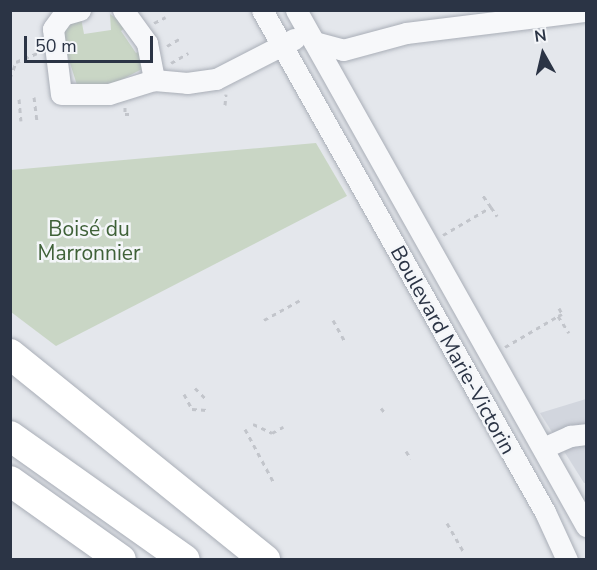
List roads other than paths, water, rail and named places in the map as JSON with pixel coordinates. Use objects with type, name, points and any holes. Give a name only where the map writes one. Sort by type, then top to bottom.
[{"type":"highway","points":[[10,354],[265,560]]},
{"type":"highway","points":[[10,436],[185,560]]},
{"type":"highway","points":[[10,481],[121,560]]},
{"type":"street","points":[[80,10],[63,15],[52,29],[61,94],[109,94],[154,80],[187,83],[216,79],[282,45],[311,37],[339,51],[406,33],[586,11]]},
{"type":"street","points":[[123,10],[147,43],[154,80]]},
{"type":"street","name":"Boulevard Marie-Victorin","points":[[262,10],[545,512],[567,560]]},
{"type":"street","name":"Boulevard Marie-Victorin","points":[[296,10],[543,448],[579,499],[586,526]]},
{"type":"street","points":[[543,448],[570,436],[586,434]]},
{"type":"street","points":[[545,512],[579,499]]},
{"type":"park label","name":"Boisé du Marronnier","points":[[89,241]]}]
